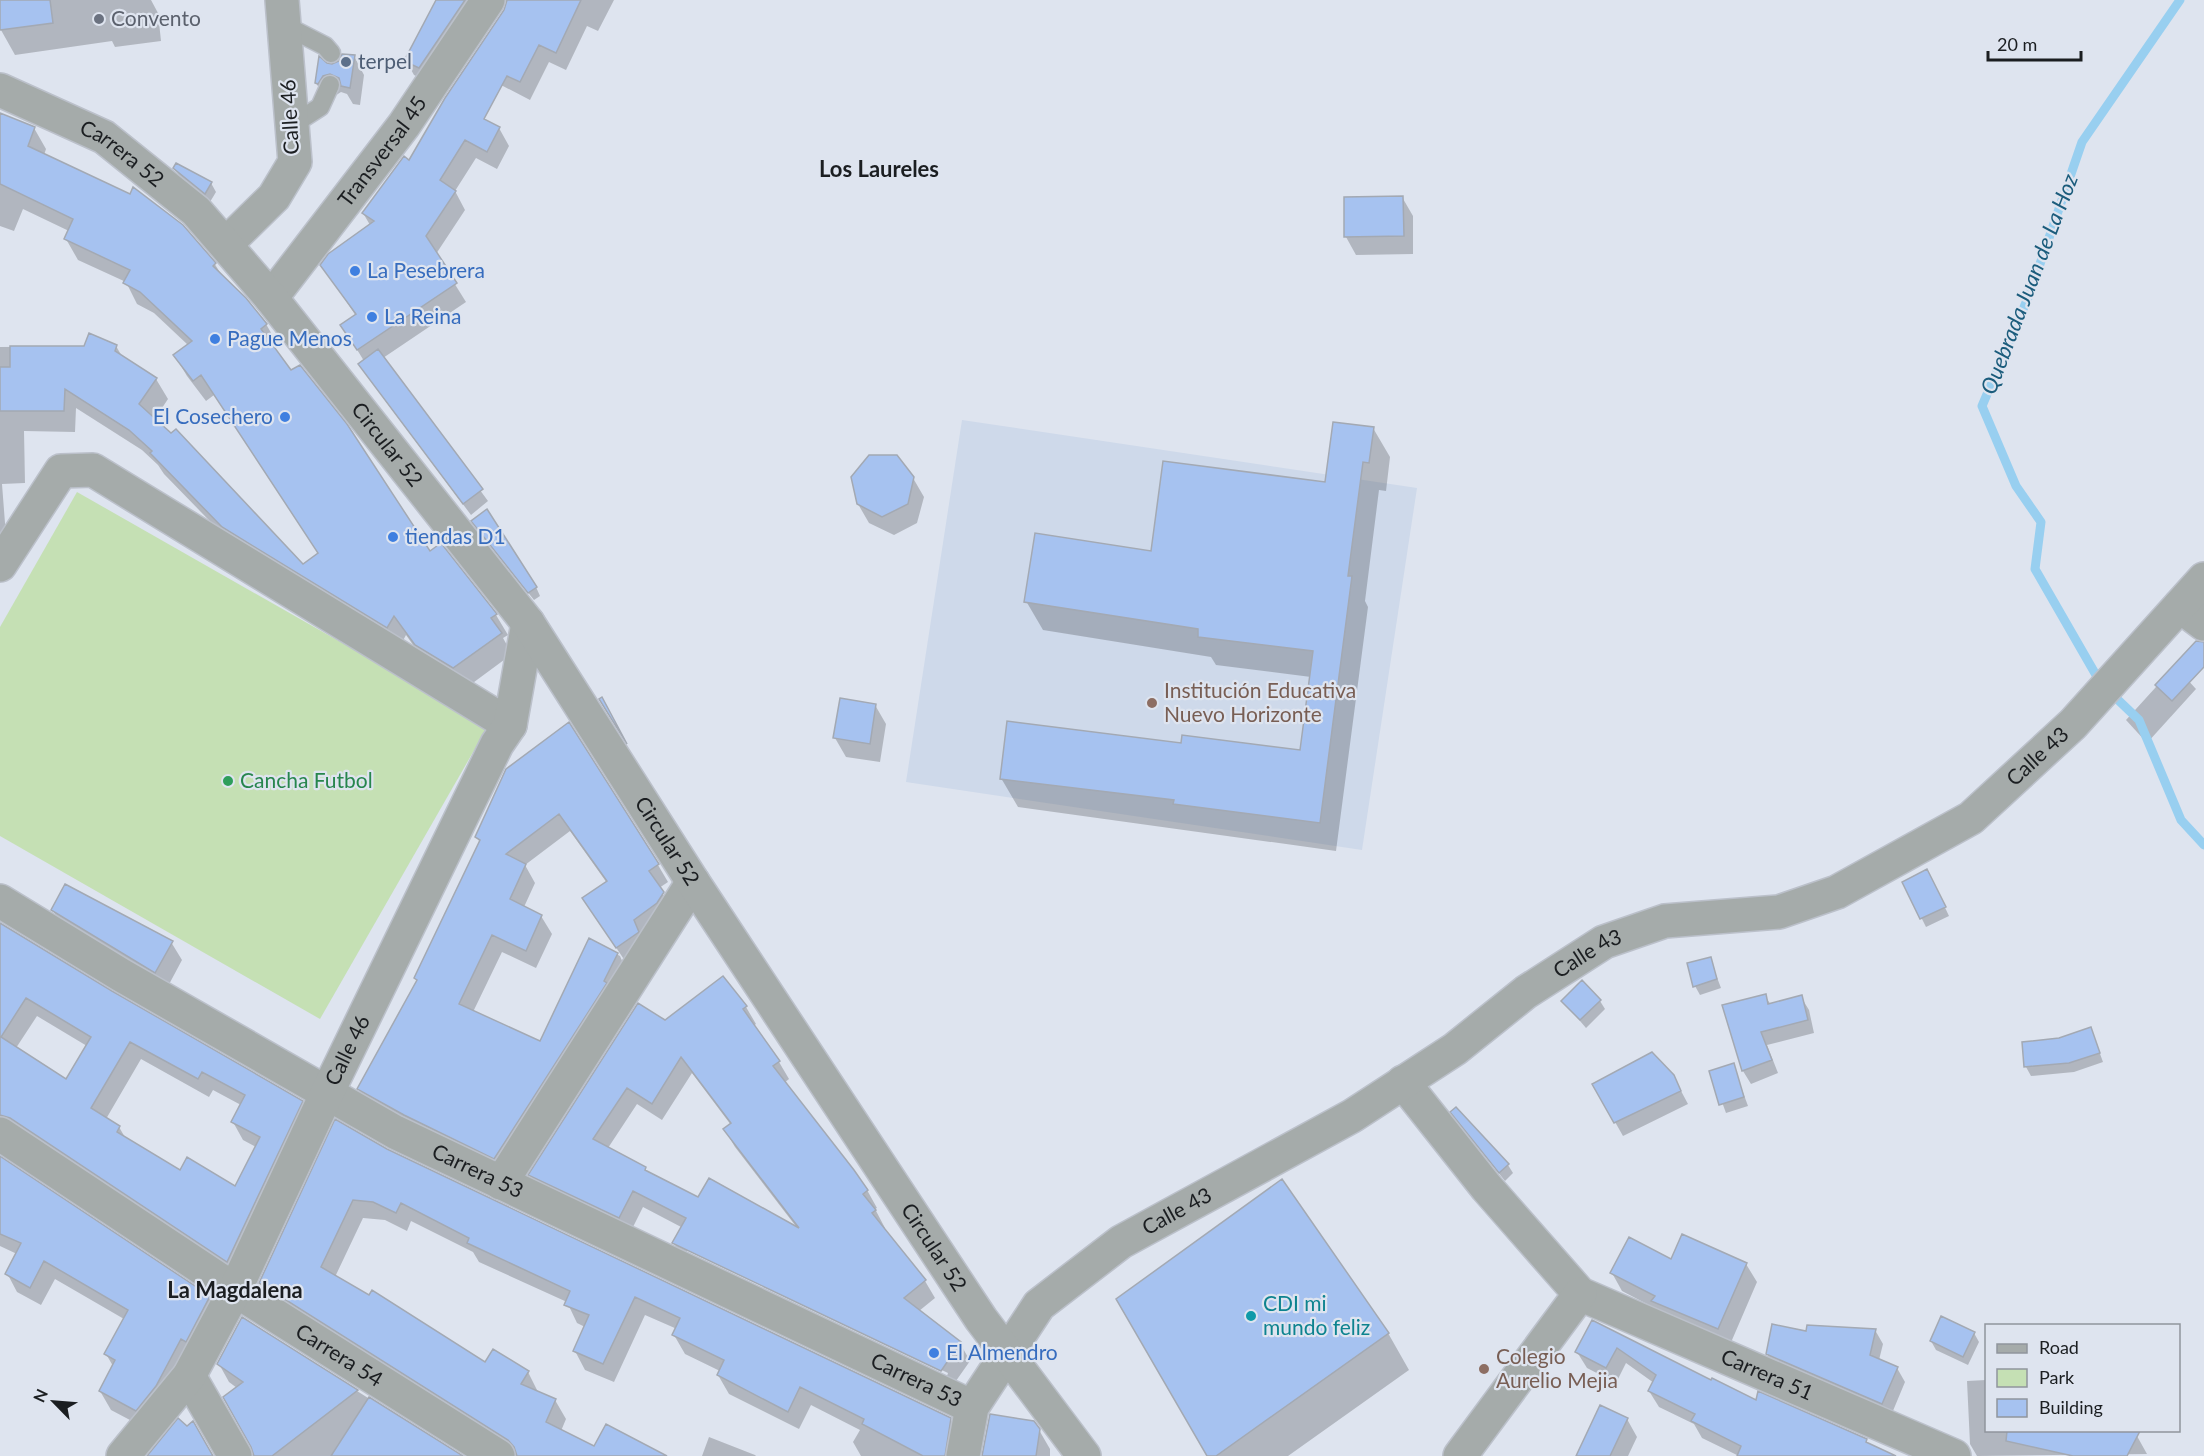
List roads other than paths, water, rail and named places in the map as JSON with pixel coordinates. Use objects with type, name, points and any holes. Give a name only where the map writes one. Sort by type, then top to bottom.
[{"type":"street","name":"Transversal 45","points":[[271,298],[404,125],[488,0]]},
{"type":"street","name":"Calle 46","points":[[226,244],[274,198],[295,162],[283,12]]},
{"type":"street","name":"Carrera 52","points":[[0,90],[104,137],[196,211],[226,244]]},
{"type":"street","name":"Circular 52","points":[[226,244],[528,623],[693,882],[974,1309],[1084,1456]]},
{"type":"street","points":[[0,565],[61,471],[93,470],[510,725]]},
{"type":"street","name":"Calle 43","points":[[972,1407],[1039,1305],[1122,1242],[1352,1116],[1455,1048],[1526,992],[1604,942],[1665,921],[1779,912],[1837,892],[1971,818],[2192,615],[2204,579]]},
{"type":"street","name":"Calle 46","points":[[123,1456],[189,1376],[235,1290],[327,1093],[497,744],[510,725],[528,623]]},
{"type":"street","points":[[501,1183],[693,882]]},
{"type":"street","name":"Carrera 53","points":[[0,901],[121,975],[395,1132],[972,1407]]},
{"type":"street","points":[[1403,1082],[1487,1188],[1580,1294],[1460,1456]]},
{"type":"street","name":"Carrera 54","points":[[0,1134],[235,1290],[498,1456]]},
{"type":"street","name":"Carrera 51","points":[[1580,1294],[1940,1453]]},
{"type":"street","points":[[189,1376],[235,1456]]},
{"type":"street","points":[[963,1456],[972,1407]]},
{"type":"lane","points":[[283,12],[331,53]]},
{"type":"lane","points":[[292,125],[320,107],[330,85]]},
{"type":"waterway","name":"Quebrada Juan de La Hoz","points":[[2096,675],[2035,569],[2041,522],[2016,486],[1982,406],[2030,293],[2082,142],[2180,0]]},
{"type":"waterway","name":"Quebrada Juan de La Hoz","points":[[2115,697],[2139,720],[2181,820],[2204,845]]},
{"type":"place","name":"Convento","points":[[99,19]]},
{"type":"place","name":"terpel","points":[[346,62]]},
{"type":"place","name":"La Pesebrera","points":[[355,271]]},
{"type":"place","name":"La Reina","points":[[372,317]]},
{"type":"place","name":"Pague Menos","points":[[215,339]]},
{"type":"place","name":"El Cosechero","points":[[285,417]]},
{"type":"place","name":"tiendas D1","points":[[393,537]]},
{"type":"place","name":"Institución Educativa Nuevo Horizonte","points":[[1152,703]]},
{"type":"place","name":"Cancha Futbol","points":[[228,781]]},
{"type":"place","name":"CDI mi mundo feliz","points":[[1251,1316]]},
{"type":"place","name":"El Almendro","points":[[934,1353]]},
{"type":"place","name":"Colegio Aurelio Mejia","points":[[1484,1369]]},
{"type":"district","name":"Los Laureles","points":[[879,169]]},
{"type":"district","name":"La Magdalena","points":[[235,1290]]}]
